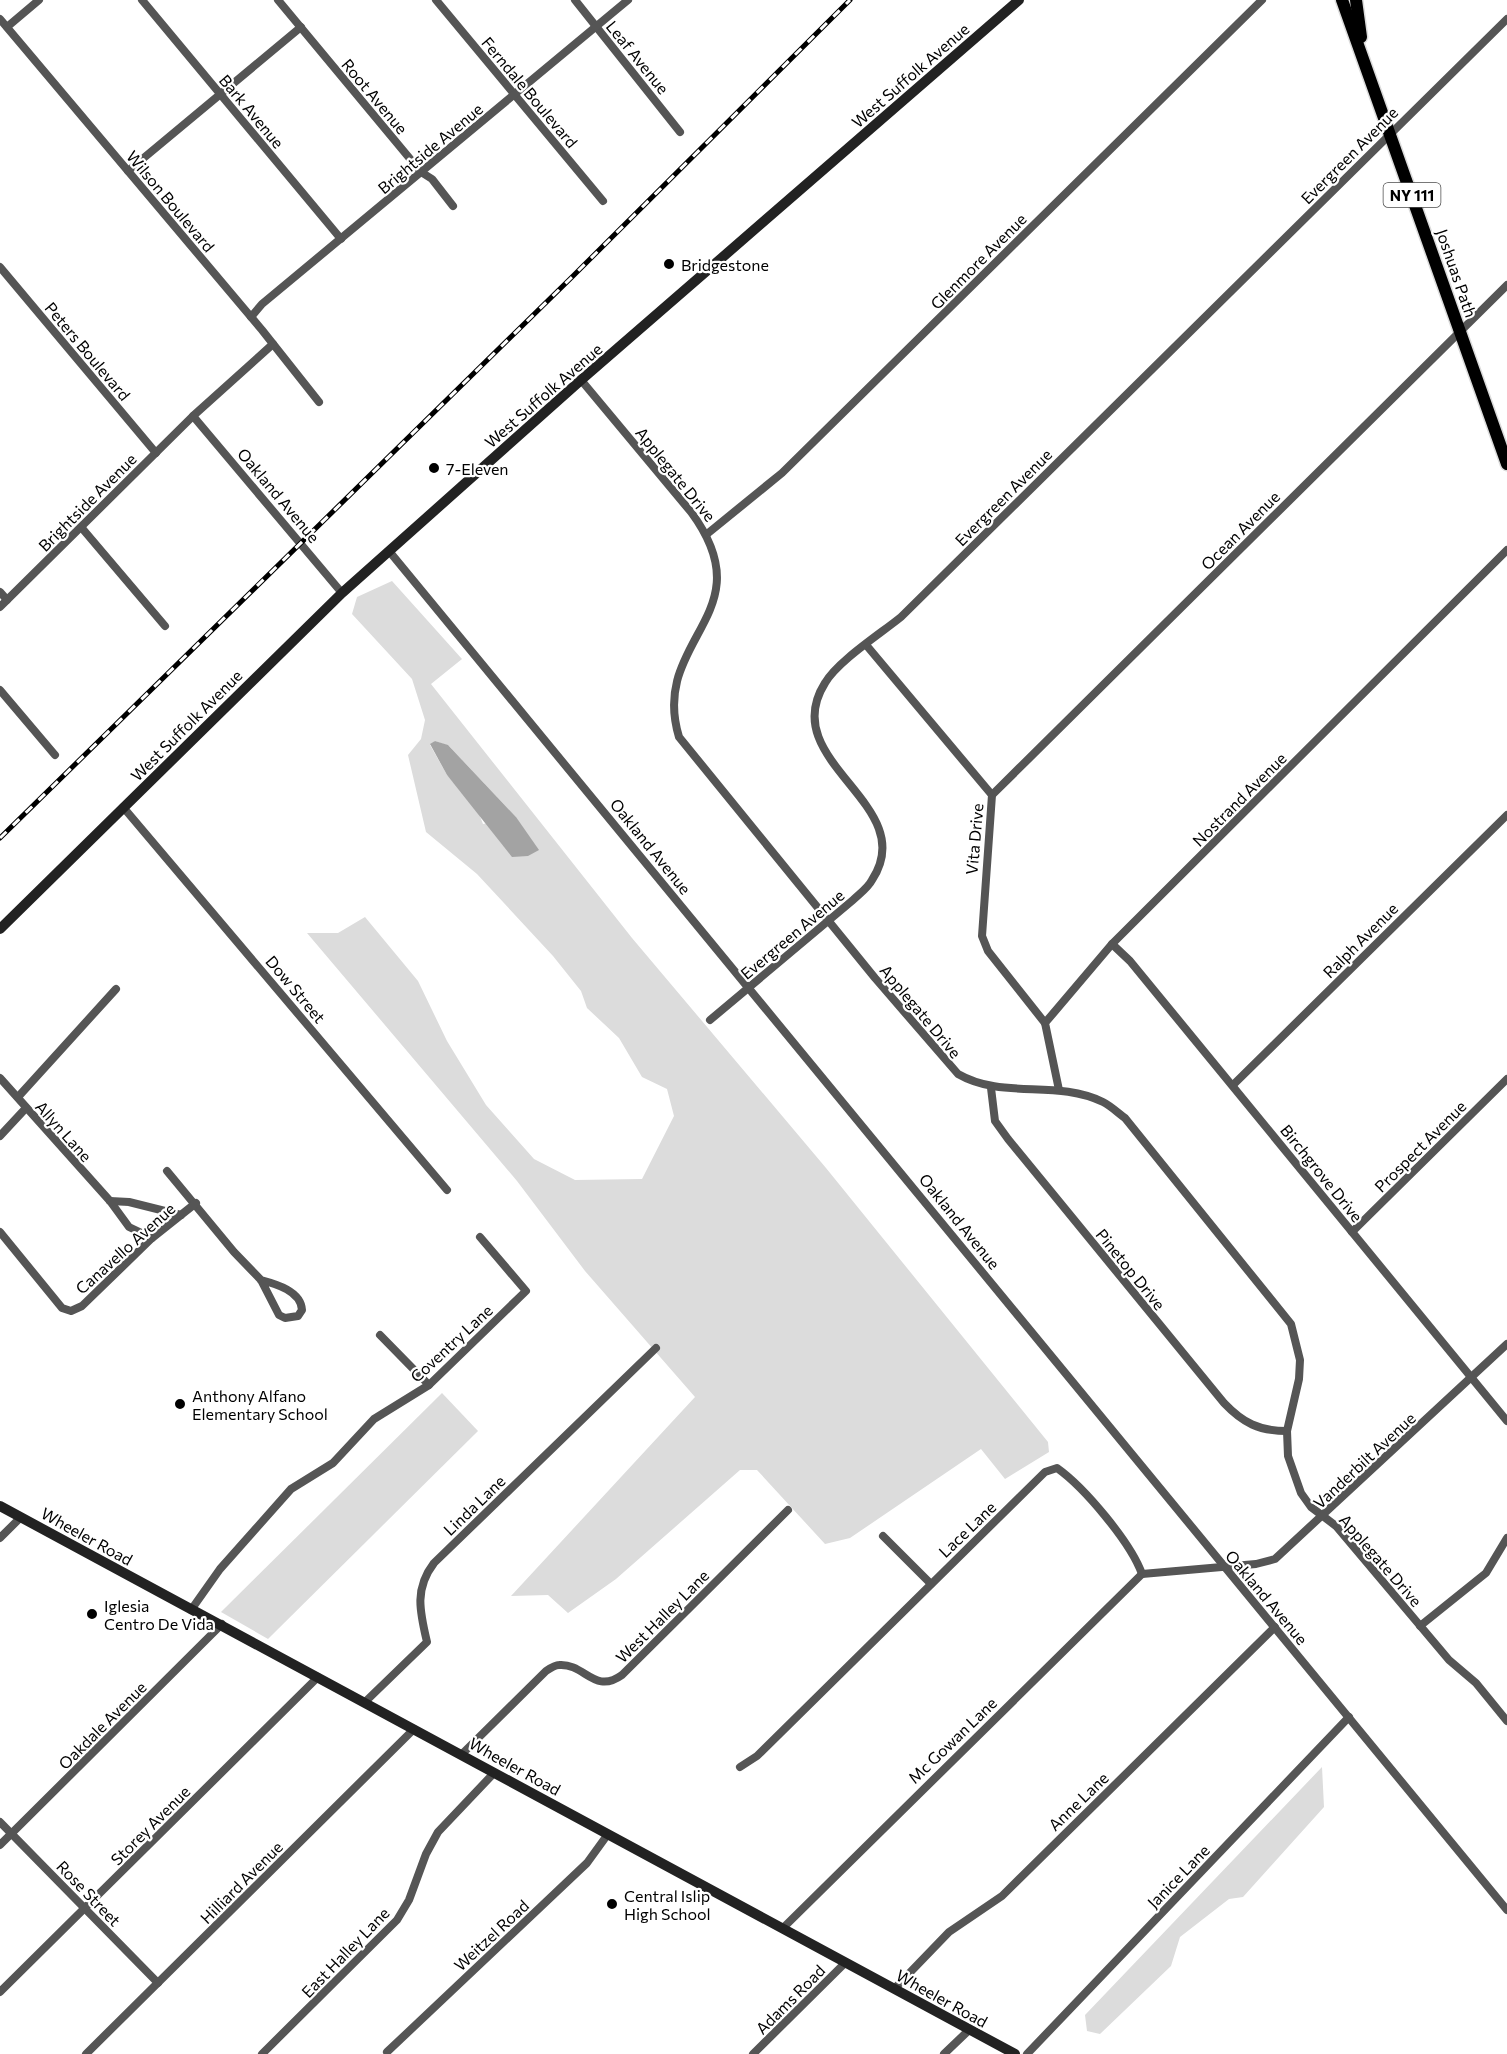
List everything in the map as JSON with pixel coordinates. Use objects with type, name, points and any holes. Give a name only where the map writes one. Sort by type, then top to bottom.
[{"type":"main road","name":"West Suffolk Avenue","points":[[0,929],[342,593],[581,380],[1019,0]]},
{"type":"main road","name":"Joshuas Path","points":[[1342,0],[1365,59],[1507,464]]},
{"type":"main road","name":"Joshuas Path","points":[[1356,0],[1365,59]]},
{"type":"main road","name":"Wheeler Road","points":[[0,1506],[1015,2054]]},
{"type":"street","points":[[7,27],[39,0]]},
{"type":"street","name":"Bark Avenue","points":[[142,0],[341,239]]},
{"type":"street","name":"Root Avenue","points":[[278,0],[421,172],[432,179],[453,206]]},
{"type":"street","name":"Ferndale Boulevard","points":[[436,0],[603,201]]},
{"type":"street","name":"Leaf Avenue","points":[[574,0],[680,132]]},
{"type":"street","name":"Brightside Avenue","points":[[251,317],[262,304],[628,0]]},
{"type":"street","name":"Glenmore Avenue","points":[[707,534],[782,473],[1262,0]]},
{"type":"street","name":"Wilson Boulevard","points":[[0,19],[251,317],[319,402]]},
{"type":"street","name":"Evergreen Avenue","points":[[710,1020],[830,921],[872,880],[880,863],[879,824],[870,808],[829,759],[818,741],[814,722],[817,702],[825,683],[976,543],[1507,19]]},
{"type":"street","points":[[128,171],[301,27]]},
{"type":"street","name":"Peters Boulevard","points":[[0,267],[156,453]]},
{"type":"street","name":"Ocean Avenue","points":[[992,795],[1507,285]]},
{"type":"street","name":"Brightside Avenue","points":[[0,607],[193,416],[273,344]]},
{"type":"street","name":"Applegate Drive","points":[[581,380],[707,534],[716,558],[718,581],[713,606],[686,655],[674,688],[673,715],[679,737],[941,1057],[958,1074],[973,1083],[991,1088],[1059,1090],[1104,1102],[1125,1119],[1292,1324],[1300,1360],[1299,1379],[1287,1431],[1288,1456],[1292,1474],[1311,1507],[1336,1526],[1449,1660],[1476,1683],[1507,1721]]},
{"type":"street","name":"Oakland Avenue","points":[[193,416],[342,593]]},
{"type":"street","points":[[81,527],[165,626]]},
{"type":"street","name":"Nostrand Avenue","points":[[1045,1023],[1112,944],[1507,550]]},
{"type":"street","name":"Oakland Avenue","points":[[389,551],[1507,1910]]},
{"type":"street","points":[[0,591],[7,600]]},
{"type":"street","name":"Vita Drive","points":[[867,646],[992,795],[982,936],[988,951],[1045,1023]]},
{"type":"street","points":[[0,690],[55,755]]},
{"type":"street","name":"Dow Street","points":[[123,807],[447,1190]]},
{"type":"street","name":"Ralph Avenue","points":[[1233,1085],[1507,815]]},
{"type":"street","name":"Birchgrove Drive","points":[[1112,944],[1130,961],[1233,1085],[1507,1421]]},
{"type":"street","points":[[18,1097],[116,989]]},
{"type":"street","points":[[1045,1023],[1059,1090]]},
{"type":"street","name":"Allyn Lane","points":[[0,1078],[110,1201],[129,1227],[152,1238]]},
{"type":"street","name":"Prospect Avenue","points":[[1352,1232],[1507,1079]]},
{"type":"street","name":"Pinetop Drive","points":[[991,1088],[995,1121],[1008,1139],[1224,1403],[1238,1418],[1253,1426],[1287,1431]]},
{"type":"street","points":[[0,1136],[26,1108]]},
{"type":"street","name":"Canavello Avenue","points":[[167,1171],[196,1203],[234,1252],[261,1280],[279,1315],[285,1318],[298,1316],[302,1310],[298,1298],[280,1285],[261,1280]]},
{"type":"street","points":[[110,1201],[129,1202],[181,1215]]},
{"type":"street","name":"Canavello Avenue","points":[[0,1232],[62,1308],[71,1311],[82,1306],[152,1238],[196,1203]]},
{"type":"street","name":"Coventry Lane","points":[[191,1610],[220,1569],[291,1489],[333,1462],[374,1419],[429,1385],[526,1291],[480,1237]]},
{"type":"street","points":[[380,1335],[429,1385]]},
{"type":"street","name":"Vanderbilt Avenue","points":[[1225,1567],[1275,1559],[1323,1517],[1507,1344]]},
{"type":"street","name":"Linda Lane","points":[[365,1702],[427,1642],[419,1611],[419,1592],[424,1576],[434,1563],[656,1348]]},
{"type":"street","name":"Lace Lane","points":[[741,1767],[758,1756],[1045,1472],[1057,1468],[1075,1481],[1136,1557],[1142,1574]]},
{"type":"street","name":"West Halley Lane","points":[[462,1754],[546,1671],[559,1665],[570,1667],[597,1682],[612,1683],[788,1510]]},
{"type":"street","points":[[0,1538],[21,1517]]},
{"type":"street","points":[[883,1536],[931,1584]]},
{"type":"street","points":[[1420,1626],[1486,1573],[1507,1538]]},
{"type":"street","points":[[1142,1574],[1225,1567]]},
{"type":"street","name":"Mc Gowan Lane","points":[[783,1928],[1142,1574]]},
{"type":"street","name":"Oakdale Avenue","points":[[0,1845],[222,1624]]},
{"type":"street","name":"Anne Lane","points":[[895,1988],[949,1932],[1002,1896],[1275,1627]]},
{"type":"street","name":"Storey Avenue","points":[[0,1992],[318,1677]]},
{"type":"street","name":"Janice Lane","points":[[1027,2054],[1349,1717]]},
{"type":"street","name":"Hilliard Avenue","points":[[86,2054],[414,1729]]},
{"type":"street","name":"East Halley Lane","points":[[262,2054],[397,1920],[409,1900],[426,1854],[438,1832],[494,1773]]},
{"type":"street","name":"Rose Street","points":[[0,1822],[158,1983]]},
{"type":"street","name":"Weitzel Road","points":[[387,2052],[587,1863],[608,1834]]},
{"type":"street","name":"Adams Road","points":[[753,2054],[845,1963]]},
{"type":"street","points":[[944,2054],[969,2030]]},
{"type":"shaded area","points":[[392,581],[462,659],[431,684],[632,938],[826,1168],[1048,1442],[1049,1452],[1005,1479],[981,1449],[850,1538],[825,1544],[757,1470],[740,1470],[616,1579],[568,1613],[548,1595],[511,1596],[695,1397],[585,1271],[517,1181],[307,933],[338,933],[365,917],[418,981],[447,1041],[486,1105],[534,1159],[575,1180],[642,1179],[674,1116],[667,1089],[642,1077],[619,1038],[587,1008],[581,991],[553,956],[477,874],[426,832],[408,755],[421,739],[425,720],[412,679],[352,614],[357,597]],"holes":[[[435,741],[449,746],[516,817],[483,824],[478,811],[447,775],[430,745]]]},
{"type":"shaded area","points":[[435,741],[448,745],[516,817],[539,850],[528,856],[512,857],[447,775],[430,744]]},
{"type":"shaded area","points":[[442,1393],[478,1431],[268,1639],[221,1612]]},
{"type":"shaded area","points":[[1322,1767],[1324,1807],[1243,1897],[1229,1899],[1180,1937],[1171,1966],[1100,2034],[1087,2031],[1085,2015]]},
{"type":"railway","points":[[0,838],[571,278],[850,0]]},
{"type":"place","name":"Bridgestone","points":[[669,264]]},
{"type":"place","name":"7-Eleven","points":[[434,468]]},
{"type":"place","name":"Anthony Alfano Elementary School","points":[[180,1404]]},
{"type":"place","name":"Iglesia Centro De Vida","points":[[92,1614]]},
{"type":"place","name":"Central Islip High School","points":[[612,1904]]}]
